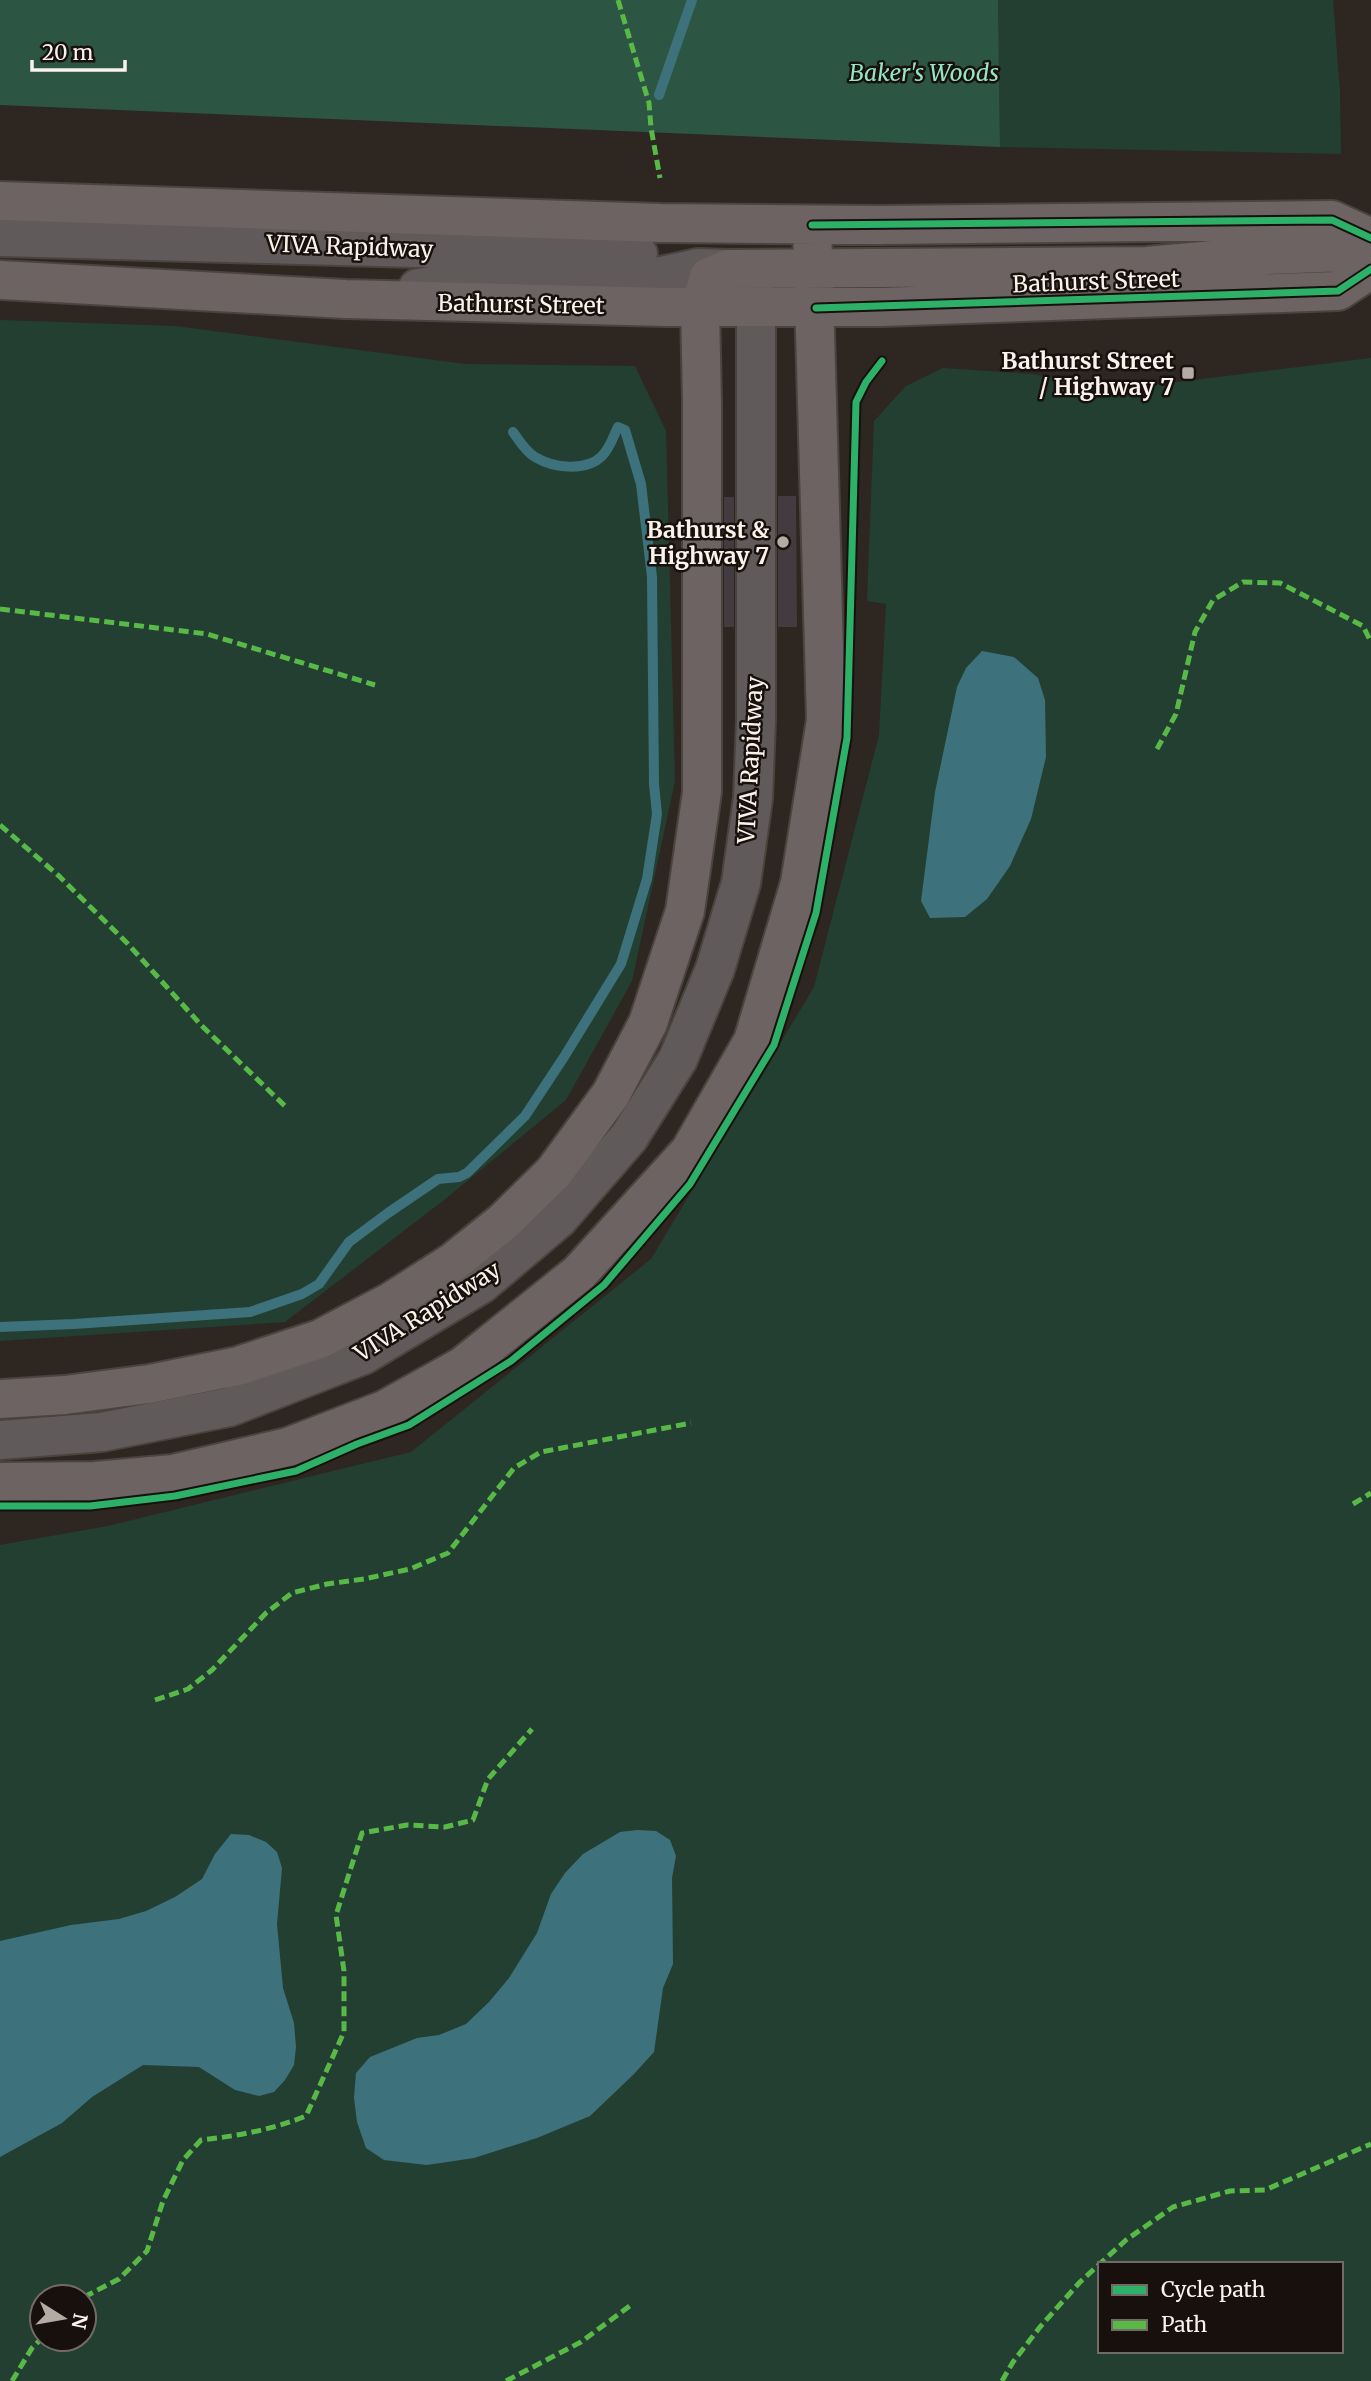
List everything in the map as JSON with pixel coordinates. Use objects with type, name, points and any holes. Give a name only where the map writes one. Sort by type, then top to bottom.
[{"type":"main road","points":[[0,201],[660,223],[813,225],[1332,220],[1371,238]]},
{"type":"main road","points":[[0,1482],[95,1481],[173,1474],[288,1447],[384,1410],[463,1366],[579,1273],[690,1150],[753,1041],[800,883],[826,720],[813,225]]},
{"type":"main road","points":[[0,1399],[65,1395],[149,1384],[238,1366],[320,1339],[392,1301],[453,1262],[503,1222],[554,1172],[611,1094],[648,1023],[685,911],[702,792],[702,402],[699,307],[713,268],[1147,266],[1306,253],[1371,251]]},
{"type":"main road","name":"Bathurst Street","points":[[0,279],[345,299],[816,308],[1338,291],[1371,269]]},
{"type":"lane","name":"VIVA Rapidway","points":[[0,237],[656,255],[713,268],[753,281],[756,308],[756,720],[753,798],[741,883],[715,969],[678,1059],[629,1136],[558,1219],[481,1284],[363,1355],[229,1407],[102,1432],[0,1440]]},
{"type":"lane","name":"VIVA Rapidway","points":[[345,299],[453,283],[652,278],[713,268]]},
{"type":"green space","name":"Baker's Woods","points":[[0,0],[998,0],[1000,147],[0,105]]},
{"type":"green space","points":[[998,0],[1333,0],[1340,92],[1341,154],[1000,147]]},
{"type":"green space","points":[[0,320],[175,326],[465,364],[635,366],[666,431],[675,781],[632,981],[566,1100],[444,1200],[285,1322],[0,1341]]},
{"type":"green space","points":[[1371,358],[1371,2381],[0,2381],[0,1545],[108,1526],[411,1452],[651,1259],[814,987],[879,735],[886,604],[867,601],[874,421],[906,386],[943,368],[1032,374],[1074,381],[1090,393]]},
{"type":"water","points":[[982,651],[1014,657],[1038,678],[1045,700],[1046,757],[1031,819],[1010,866],[987,899],[965,917],[930,918],[921,901],[935,792],[957,687],[966,668]]},
{"type":"water","points":[[656,1831],[670,1840],[676,1856],[672,1878],[673,1964],[663,1988],[654,2052],[590,2116],[537,2138],[474,2158],[427,2165],[384,2160],[366,2148],[357,2122],[354,2098],[356,2073],[370,2057],[417,2038],[439,2035],[466,2024],[509,1978],[537,1933],[551,1894],[565,1873],[583,1854],[620,1832]]},
{"type":"water","points":[[231,1834],[249,1835],[266,1842],[277,1852],[282,1868],[277,1924],[283,1988],[294,2023],[296,2047],[294,2065],[285,2080],[274,2092],[259,2096],[235,2090],[199,2067],[143,2065],[92,2097],[62,2123],[0,2157],[0,1941],[71,1925],[119,1919],[146,1911],[175,1897],[202,1879],[215,1854]]},
{"type":"building","name":"Bathurst & Highway 7","points":[[778,496],[796,496],[797,627],[778,627]]},
{"type":"building","points":[[724,497],[734,497],[734,627],[724,627]]},
{"type":"waterway","points":[[659,95],[692,0]]},
{"type":"waterway","points":[[0,1327],[250,1312],[302,1294],[319,1284],[349,1242],[438,1179],[459,1177],[467,1173],[525,1116],[621,964],[647,879],[657,814],[654,784],[652,577],[641,484],[625,430],[618,427],[602,456],[587,464],[569,467],[551,464],[535,457],[525,449],[513,432]]},
{"type":"marked path","points":[[618,0],[649,103],[660,178]]},
{"type":"marked path","points":[[1157,749],[1176,714],[1195,632],[1213,600],[1243,582],[1280,583],[1363,626],[1371,642]]},
{"type":"marked path","points":[[0,609],[207,634],[375,685]]},
{"type":"marked path","points":[[0,825],[59,876],[128,944],[201,1025],[286,1107]]},
{"type":"marked path","points":[[155,1700],[188,1689],[212,1670],[266,1613],[292,1593],[410,1569],[448,1553],[514,1468],[541,1452],[691,1423]]},
{"type":"marked path","points":[[1353,1504],[1371,1493]]},
{"type":"marked path","points":[[98,2290],[119,2279],[147,2251],[163,2201],[183,2160],[201,2140],[254,2132],[306,2116],[344,2032],[344,1971],[336,1915],[362,1833],[407,1825],[445,1827],[473,1820],[488,1779],[532,1729]]},
{"type":"marked path","points":[[1102,2262],[1126,2240],[1173,2207],[1230,2191],[1265,2190],[1371,2144]]},
{"type":"marked path","points":[[1002,2381],[1040,2327],[1098,2266]]},
{"type":"marked path","points":[[506,2381],[581,2342],[631,2305]]},
{"type":"marked path","points":[[12,2381],[29,2353]]},
{"type":"cycle path","points":[[812,225],[1332,220],[1371,238]]},
{"type":"cycle path","points":[[816,308],[1338,291],[1371,269]]},
{"type":"cycle path","points":[[0,1506],[90,1506],[175,1496],[296,1471],[409,1425],[511,1361],[604,1285],[690,1184],[774,1045],[816,913],[847,738],[856,402],[866,382],[882,361]]},
{"type":"place","name":"Bathurst Street / Highway 7","points":[[1188,373]]},
{"type":"place","name":"Bathurst & Highway 7","points":[[783,542]]}]
